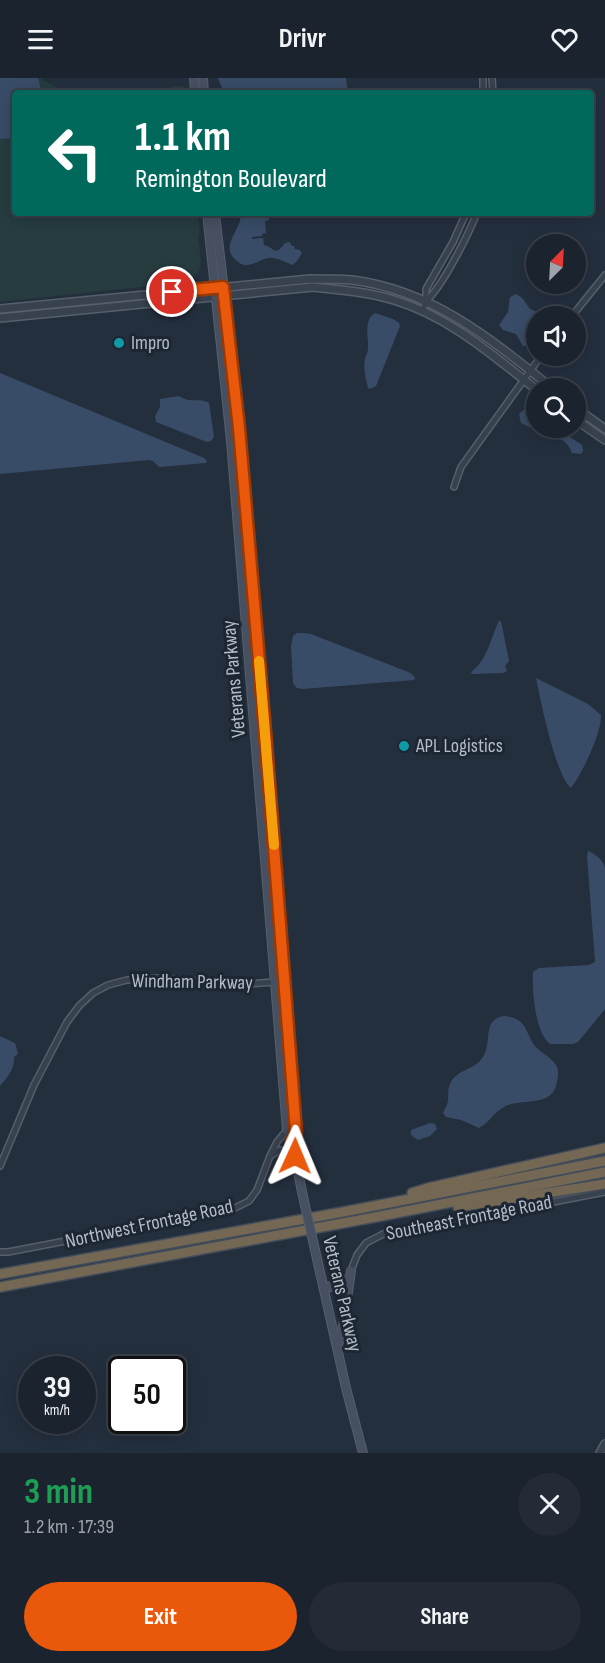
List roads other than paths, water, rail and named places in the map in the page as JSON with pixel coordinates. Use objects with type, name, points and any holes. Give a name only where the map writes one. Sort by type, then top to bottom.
[{"type":"highway","points":[[378,1205],[428,1188],[605,1148]]},
{"type":"highway","points":[[0,1274],[605,1161]]},
{"type":"highway","points":[[0,1287],[605,1172]]},
{"type":"highway","points":[[381,1216],[488,1203],[605,1184]]},
{"type":"main road","name":"Veterans Parkway","points":[[207,216],[231,441],[287,1130],[292,1142],[346,1388],[363,1453]]},
{"type":"main road","name":"Veterans Parkway","points":[[215,216],[239,428],[265,731],[292,1067],[296,1132],[292,1142]]},
{"type":"main road","points":[[323,1286],[341,1288],[351,1271]]},
{"type":"main road","points":[[337,1346],[343,1327],[351,1271]]},
{"type":"street","points":[[423,310],[426,289],[453,242],[465,216]]},
{"type":"street","points":[[426,301],[434,294],[462,246],[476,216]]},
{"type":"street","points":[[580,306],[605,275]]},
{"type":"street","points":[[224,292],[310,279],[350,280],[389,288],[426,301],[461,320],[540,378]]},
{"type":"street","points":[[0,309],[214,292],[313,287],[351,290],[393,299],[423,310],[469,336],[526,381]]},
{"type":"street","points":[[0,318],[214,292]]},
{"type":"street","points":[[454,487],[461,467],[533,366]]},
{"type":"street","points":[[586,415],[605,429]]},
{"type":"street","points":[[586,427],[605,440]]},
{"type":"street","name":"Windham Parkway","points":[[0,1166],[34,1085],[67,1022],[93,993],[118,982],[153,978],[246,984],[275,982]]},
{"type":"street","name":"Northwest Frontage Road","points":[[0,1252],[234,1209],[249,1201],[257,1190],[277,1142],[287,1130]]},
{"type":"street","points":[[270,1156],[280,1150],[295,1156]]},
{"type":"street","name":"Southeast Frontage Road","points":[[351,1271],[357,1255],[366,1242],[387,1232],[605,1192]]},
{"type":"street","points":[[600,1453],[605,1444]]},
{"type":"water","points":[[0,78],[38,78],[41,90],[12,90],[12,138],[0,139]]},
{"type":"water","points":[[218,78],[346,78],[348,90],[223,90]]},
{"type":"water","points":[[240,216],[268,216],[269,220],[265,221],[266,233],[252,237],[252,239],[263,238],[264,245],[277,251],[285,243],[290,242],[302,253],[297,261],[292,265],[268,258],[249,265],[241,264],[230,250],[230,244]]},
{"type":"water","points":[[516,294],[528,306],[526,306],[526,346],[523,346],[516,334],[503,330],[499,325],[508,312],[510,297]]},
{"type":"water","points":[[375,313],[393,319],[400,326],[376,386],[370,389],[366,381],[364,362],[368,349],[369,320]]},
{"type":"water","points":[[0,373],[207,461],[206,463],[159,467],[149,460],[0,474]]},
{"type":"water","points":[[179,396],[187,400],[202,400],[209,403],[214,437],[211,441],[207,442],[156,422],[155,416],[160,407],[160,399]]},
{"type":"water","points":[[526,408],[526,426],[521,423],[519,414]]},
{"type":"water","points":[[559,438],[571,438],[582,445],[583,451],[581,454],[572,453],[564,441]]},
{"type":"water","points":[[499,621],[501,621],[509,661],[505,666],[507,671],[472,674],[471,672],[485,655]]},
{"type":"water","points":[[297,633],[311,634],[408,672],[415,678],[414,680],[297,688],[293,683],[291,646],[293,636]]},
{"type":"water","points":[[536,678],[588,704],[601,715],[598,732],[590,753],[571,788],[559,768],[554,753]]},
{"type":"water","points":[[588,851],[599,858],[605,869],[605,1009],[578,1042],[550,1044],[538,1021],[534,1000],[533,972],[539,968],[589,965],[595,962]]},
{"type":"water","points":[[505,1016],[522,1023],[535,1046],[556,1065],[558,1075],[554,1090],[543,1099],[504,1107],[479,1128],[461,1120],[446,1117],[443,1113],[447,1106],[451,1082],[458,1074],[480,1061],[486,1051],[490,1026],[493,1021]]},
{"type":"water","points":[[0,1036],[15,1043],[18,1054],[14,1057],[10,1073],[0,1086]]},
{"type":"water","points":[[430,1123],[435,1124],[437,1129],[430,1136],[418,1140],[411,1135],[411,1130]]},
{"type":"place","name":"Impro","points":[[119,343]]},
{"type":"place","name":"APL Logistics","points":[[404,746]]}]
